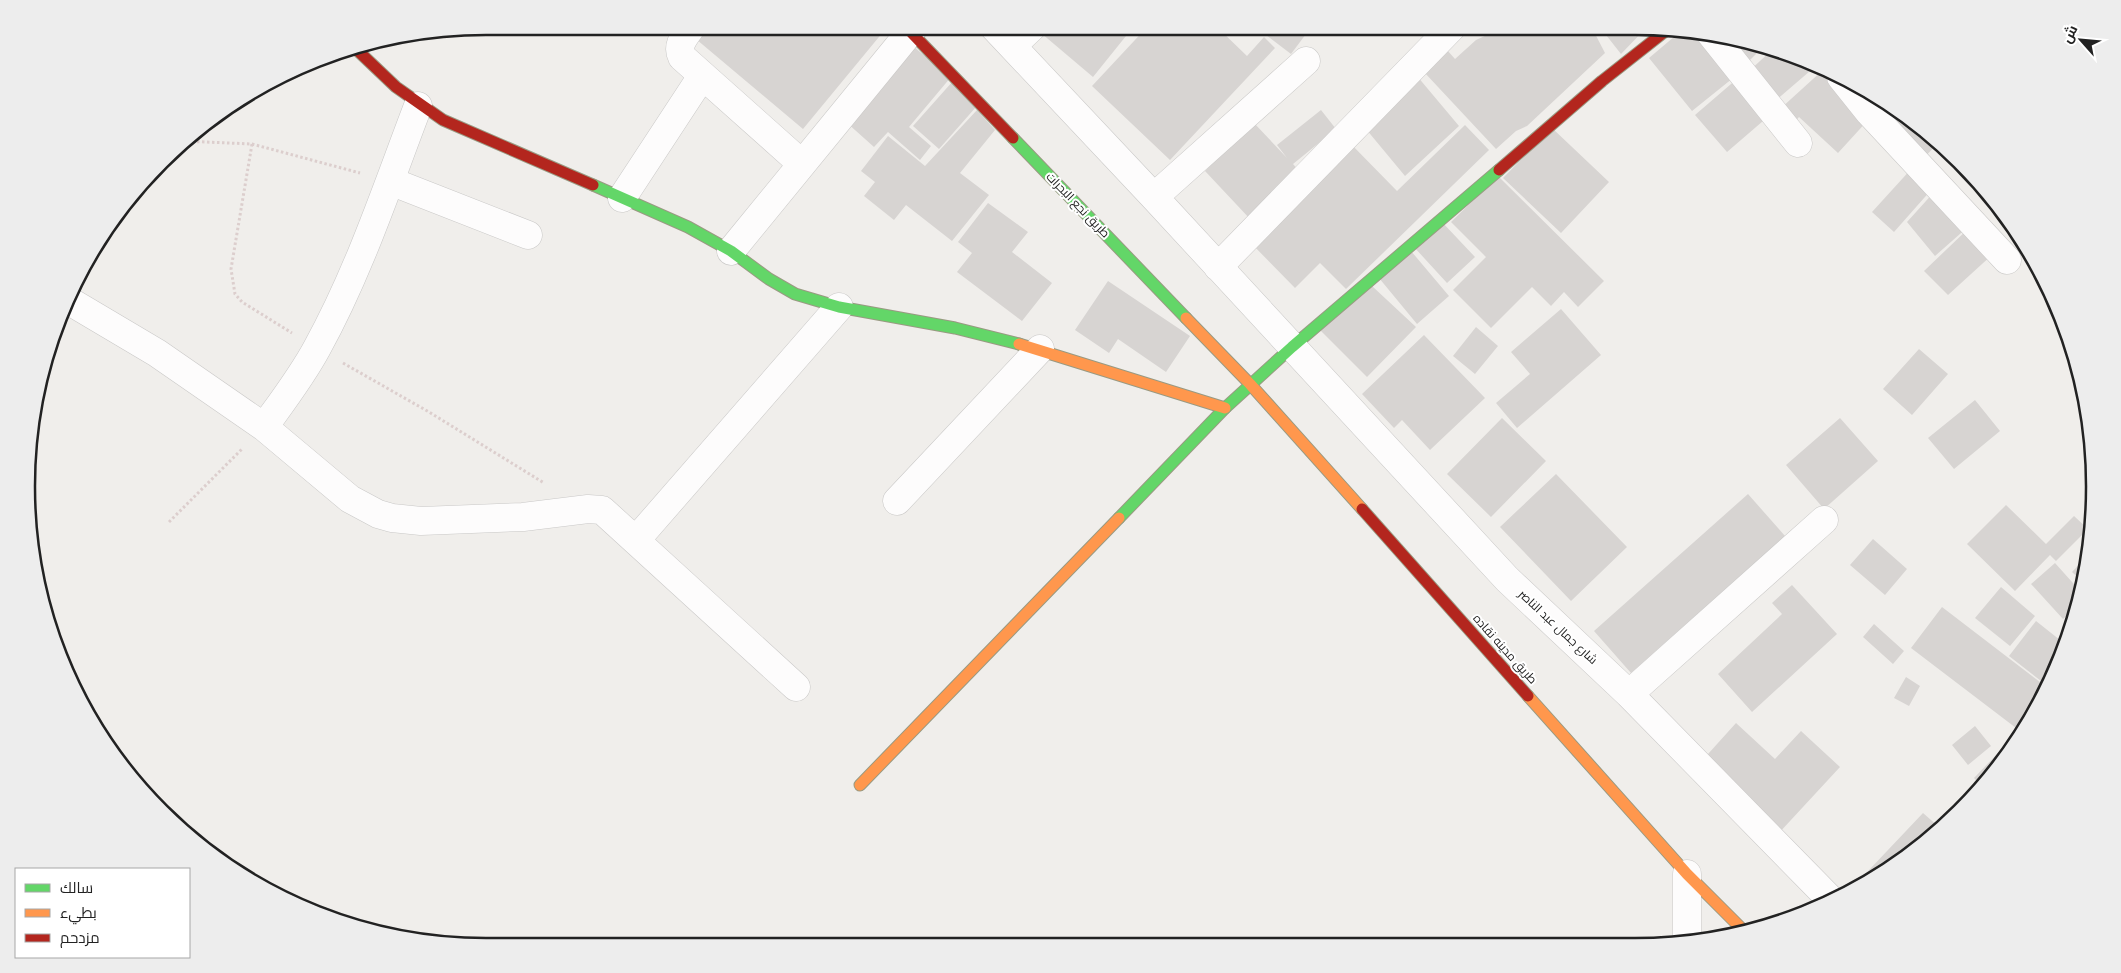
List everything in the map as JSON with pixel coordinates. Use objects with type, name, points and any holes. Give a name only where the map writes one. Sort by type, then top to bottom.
[{"type":"street","points":[[686,35],[679,52],[682,57],[802,164]]},
{"type":"street","points":[[731,251],[904,35]]},
{"type":"street","name":"طريق نجع البحرات","points":[[917,35],[1250,384]]},
{"type":"street","points":[[1002,35],[1292,346]]},
{"type":"street","points":[[1012,46],[1024,35]]},
{"type":"street","points":[[1218,267],[1444,35]]},
{"type":"street","points":[[860,784],[1250,384],[1602,81],[1660,36]]},
{"type":"street","points":[[1718,43],[1798,143]]},
{"type":"street","points":[[360,53],[382,76],[418,106],[443,120],[688,227],[731,251],[769,279],[796,294],[839,308],[955,328],[1040,348],[1225,408]]},
{"type":"street","points":[[1154,197],[1306,61]]},
{"type":"street","points":[[622,198],[702,76]]},
{"type":"street","points":[[1851,91],[2006,260]]},
{"type":"street","points":[[264,427],[317,348],[350,280],[418,106]]},
{"type":"street","points":[[390,181],[528,235]]},
{"type":"street","points":[[74,304],[156,353],[264,427],[350,499],[378,514],[392,518],[421,521],[523,517],[596,509],[608,514],[796,687]]},
{"type":"street","points":[[636,540],[839,308]]},
{"type":"street","name":"شارع جمال عبد الناصر","points":[[1292,346],[1507,579],[1629,694],[1825,895]]},
{"type":"street","points":[[897,501],[1040,348]]},
{"type":"street","name":"طريق مدينه نقاده","points":[[1250,384],[1687,874],[1739,926]]},
{"type":"street","points":[[1629,694],[1824,520]]},
{"type":"street","points":[[1687,874],[1687,935]]},
{"type":"path","points":[[196,142],[252,144],[390,181]]},
{"type":"path","points":[[252,144],[231,269],[235,294],[242,302],[317,348],[429,412],[546,484]]},
{"type":"path","points":[[169,522],[264,427]]},
{"type":"building","points":[[691,35],[881,35],[803,129]]},
{"type":"building","points":[[1043,35],[1126,36],[1093,77]]},
{"type":"building","points":[[1140,35],[1225,35],[1247,56],[1264,37],[1275,48],[1170,160],[1092,86]]},
{"type":"building","points":[[1266,35],[1305,35],[1291,54]]},
{"type":"building","points":[[1487,35],[1596,35],[1605,53],[1527,126],[1516,131],[1496,149],[1424,72],[1447,50],[1455,59],[1476,40]]},
{"type":"building","points":[[1606,35],[1639,35],[1621,54]]},
{"type":"building","points":[[1674,37],[1712,42],[1738,74],[1692,111],[1649,58]]},
{"type":"building","points":[[909,43],[951,77],[909,127],[931,146],[920,160],[888,132],[874,147],[846,122]]},
{"type":"building","points":[[1732,46],[1758,52],[1747,63]]},
{"type":"building","points":[[1767,55],[1810,71],[1774,102],[1748,72]]},
{"type":"building","points":[[1818,74],[1837,84],[1869,119],[1838,153],[1799,117],[1792,125],[1780,109]]},
{"type":"building","points":[[1417,76],[1459,126],[1405,176],[1361,123]]},
{"type":"building","points":[[1738,78],[1770,115],[1727,152],[1695,115]]},
{"type":"building","points":[[953,81],[976,107],[939,149],[913,126]]},
{"type":"building","points":[[977,110],[995,130],[960,173],[989,195],[952,241],[906,205],[894,220],[864,196],[875,182],[861,171],[888,136],[925,166]]},
{"type":"building","points":[[1321,110],[1336,129],[1293,164],[1301,173],[1251,220],[1205,171],[1254,123],[1287,158],[1277,145]]},
{"type":"building","points":[[1896,118],[1933,148],[1921,161],[1888,126]]},
{"type":"building","points":[[1465,125],[1489,150],[1346,289],[1320,263],[1295,288],[1248,240],[1349,142],[1397,191]]},
{"type":"building","points":[[1552,128],[1609,182],[1561,233],[1503,178]]},
{"type":"building","points":[[1913,167],[1932,189],[1894,232],[1872,212]]},
{"type":"building","points":[[1498,176],[1604,281],[1578,307],[1564,292],[1551,306],[1532,287],[1491,328],[1453,290],[1486,257],[1451,222]]},
{"type":"building","points":[[1935,191],[1969,226],[1935,256],[1907,222]]},
{"type":"building","points":[[988,203],[1028,232],[1012,252],[1052,283],[1022,321],[957,272],[972,253],[958,242]]},
{"type":"building","points":[[1441,221],[1475,257],[1447,283],[1414,247]]},
{"type":"building","points":[[1970,227],[1993,254],[1948,295],[1924,271]]},
{"type":"building","points":[[1411,251],[1449,296],[1417,324],[1379,278]]},
{"type":"building","points":[[1108,281],[1190,336],[1166,372],[1118,339],[1109,353],[1075,330]]},
{"type":"building","points":[[1372,286],[1416,327],[1367,377],[1319,329]]},
{"type":"building","points":[[1561,309],[1601,355],[1517,428],[1496,403],[1530,374],[1511,352]]},
{"type":"building","points":[[1476,327],[1498,346],[1475,374],[1453,356]]},
{"type":"building","points":[[1424,335],[1485,398],[1430,450],[1402,420],[1394,428],[1362,394]]},
{"type":"building","points":[[1919,349],[1948,374],[1912,415],[1883,389]]},
{"type":"building","points":[[1975,400],[2000,431],[1954,469],[1928,438]]},
{"type":"building","points":[[1502,418],[1546,461],[1491,517],[1447,474]]},
{"type":"building","points":[[1840,418],[1878,461],[1824,509],[1786,465]]},
{"type":"building","points":[[1556,474],[1627,547],[1571,601],[1500,527]]},
{"type":"building","points":[[1748,494],[1785,536],[1631,673],[1594,631]]},
{"type":"building","points":[[2006,505],[2046,544],[2074,516],[2084,525],[2083,534],[2056,561],[2050,555],[2015,591],[1967,544]]},
{"type":"building","points":[[1873,539],[1907,569],[1885,595],[1850,565]]},
{"type":"building","points":[[2055,563],[2075,585],[2067,615],[2063,619],[2031,584]]},
{"type":"building","points":[[2079,565],[2077,576],[2072,572]]},
{"type":"building","points":[[1792,585],[1837,634],[1752,712],[1718,674],[1782,614],[1772,603]]},
{"type":"building","points":[[2001,587],[2035,616],[2010,646],[1975,618]]},
{"type":"building","points":[[1942,607],[2040,682],[2009,656],[2036,621],[2059,639],[2039,686],[2016,728],[1911,648]]},
{"type":"building","points":[[1874,624],[1904,651],[1893,664],[1863,637]]},
{"type":"building","points":[[1906,677],[1920,686],[1909,706],[1894,698]]},
{"type":"building","points":[[1736,723],[1775,759],[1801,731],[1840,767],[1777,835],[1699,764]]},
{"type":"building","points":[[1975,726],[1991,746],[1968,765],[1952,745]]},
{"type":"building","points":[[1999,752],[1999,752],[1977,781],[1974,778]]},
{"type":"building","points":[[1923,813],[1935,823],[1909,845],[1864,876]]},
{"type":"traffic: fast","points":[[1013,138],[1186,318]]},
{"type":"traffic: fast","points":[[1119,518],[1225,408],[1292,347],[1499,170]]},
{"type":"traffic: fast","points":[[593,185],[688,227],[731,251],[769,279],[795,294],[839,307],[955,328],[1019,344]]},
{"type":"traffic: slow","points":[[1186,318],[1250,384],[1362,509]]},
{"type":"traffic: slow","points":[[1019,344],[1225,408]]},
{"type":"traffic: slow","points":[[860,785],[1119,518]]},
{"type":"traffic: slow","points":[[1528,696],[1687,874],[1739,926]]},
{"type":"traffic: jam","points":[[914,35],[1013,138]]},
{"type":"traffic: jam","points":[[1499,170],[1602,81],[1659,36]]},
{"type":"traffic: jam","points":[[360,53],[396,87],[443,120],[593,185]]},
{"type":"traffic: jam","points":[[1362,509],[1528,696]]}]
